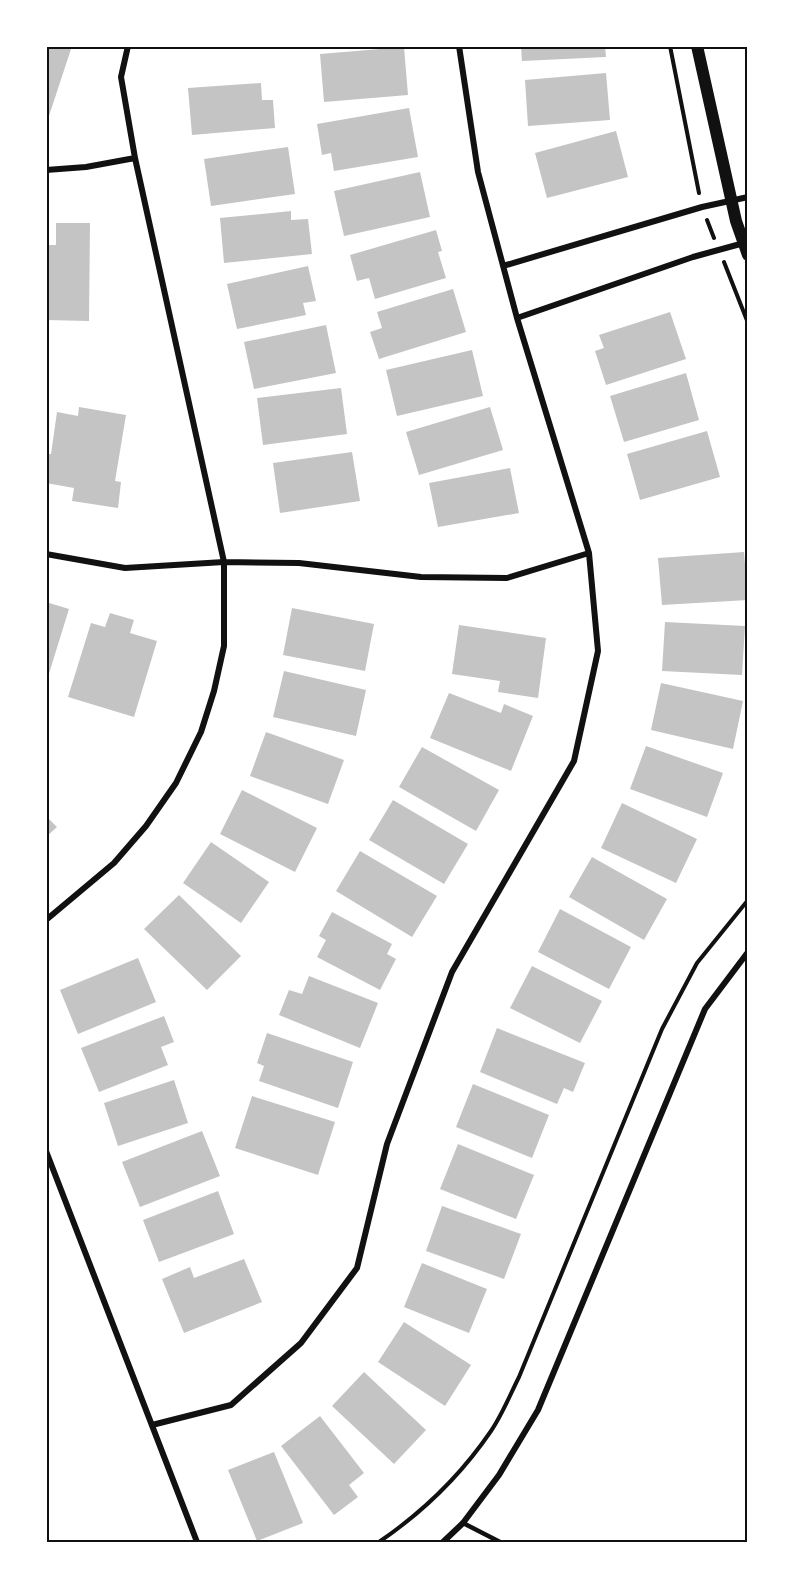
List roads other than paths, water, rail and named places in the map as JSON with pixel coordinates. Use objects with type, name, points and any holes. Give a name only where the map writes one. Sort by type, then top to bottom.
[{"type":"main road","points":[[697,46],[731,199],[746,246]]},
{"type":"street","points":[[46,920],[114,863],[146,826],[176,783],[201,732],[214,691],[224,646],[224,562],[135,158],[121,77],[128,46]]},
{"type":"street","points":[[153,1425],[231,1405],[301,1343],[357,1268],[387,1144],[453,972],[574,761],[598,651],[589,552],[517,318],[478,172],[459,46]]},
{"type":"street","points":[[46,170],[86,167],[135,158]]},
{"type":"street","points":[[503,266],[702,207],[731,199],[747,198]]},
{"type":"street","points":[[517,318],[719,250],[746,246]]},
{"type":"street","points":[[46,554],[125,568],[224,562],[299,563],[421,577],[507,578],[589,552]]},
{"type":"street","points":[[443,1542],[463,1523],[499,1475],[538,1410],[705,1009],[747,952]]},
{"type":"street","points":[[46,1151],[197,1542]]},
{"type":"lane","points":[[463,1523],[500,1542]]}]
